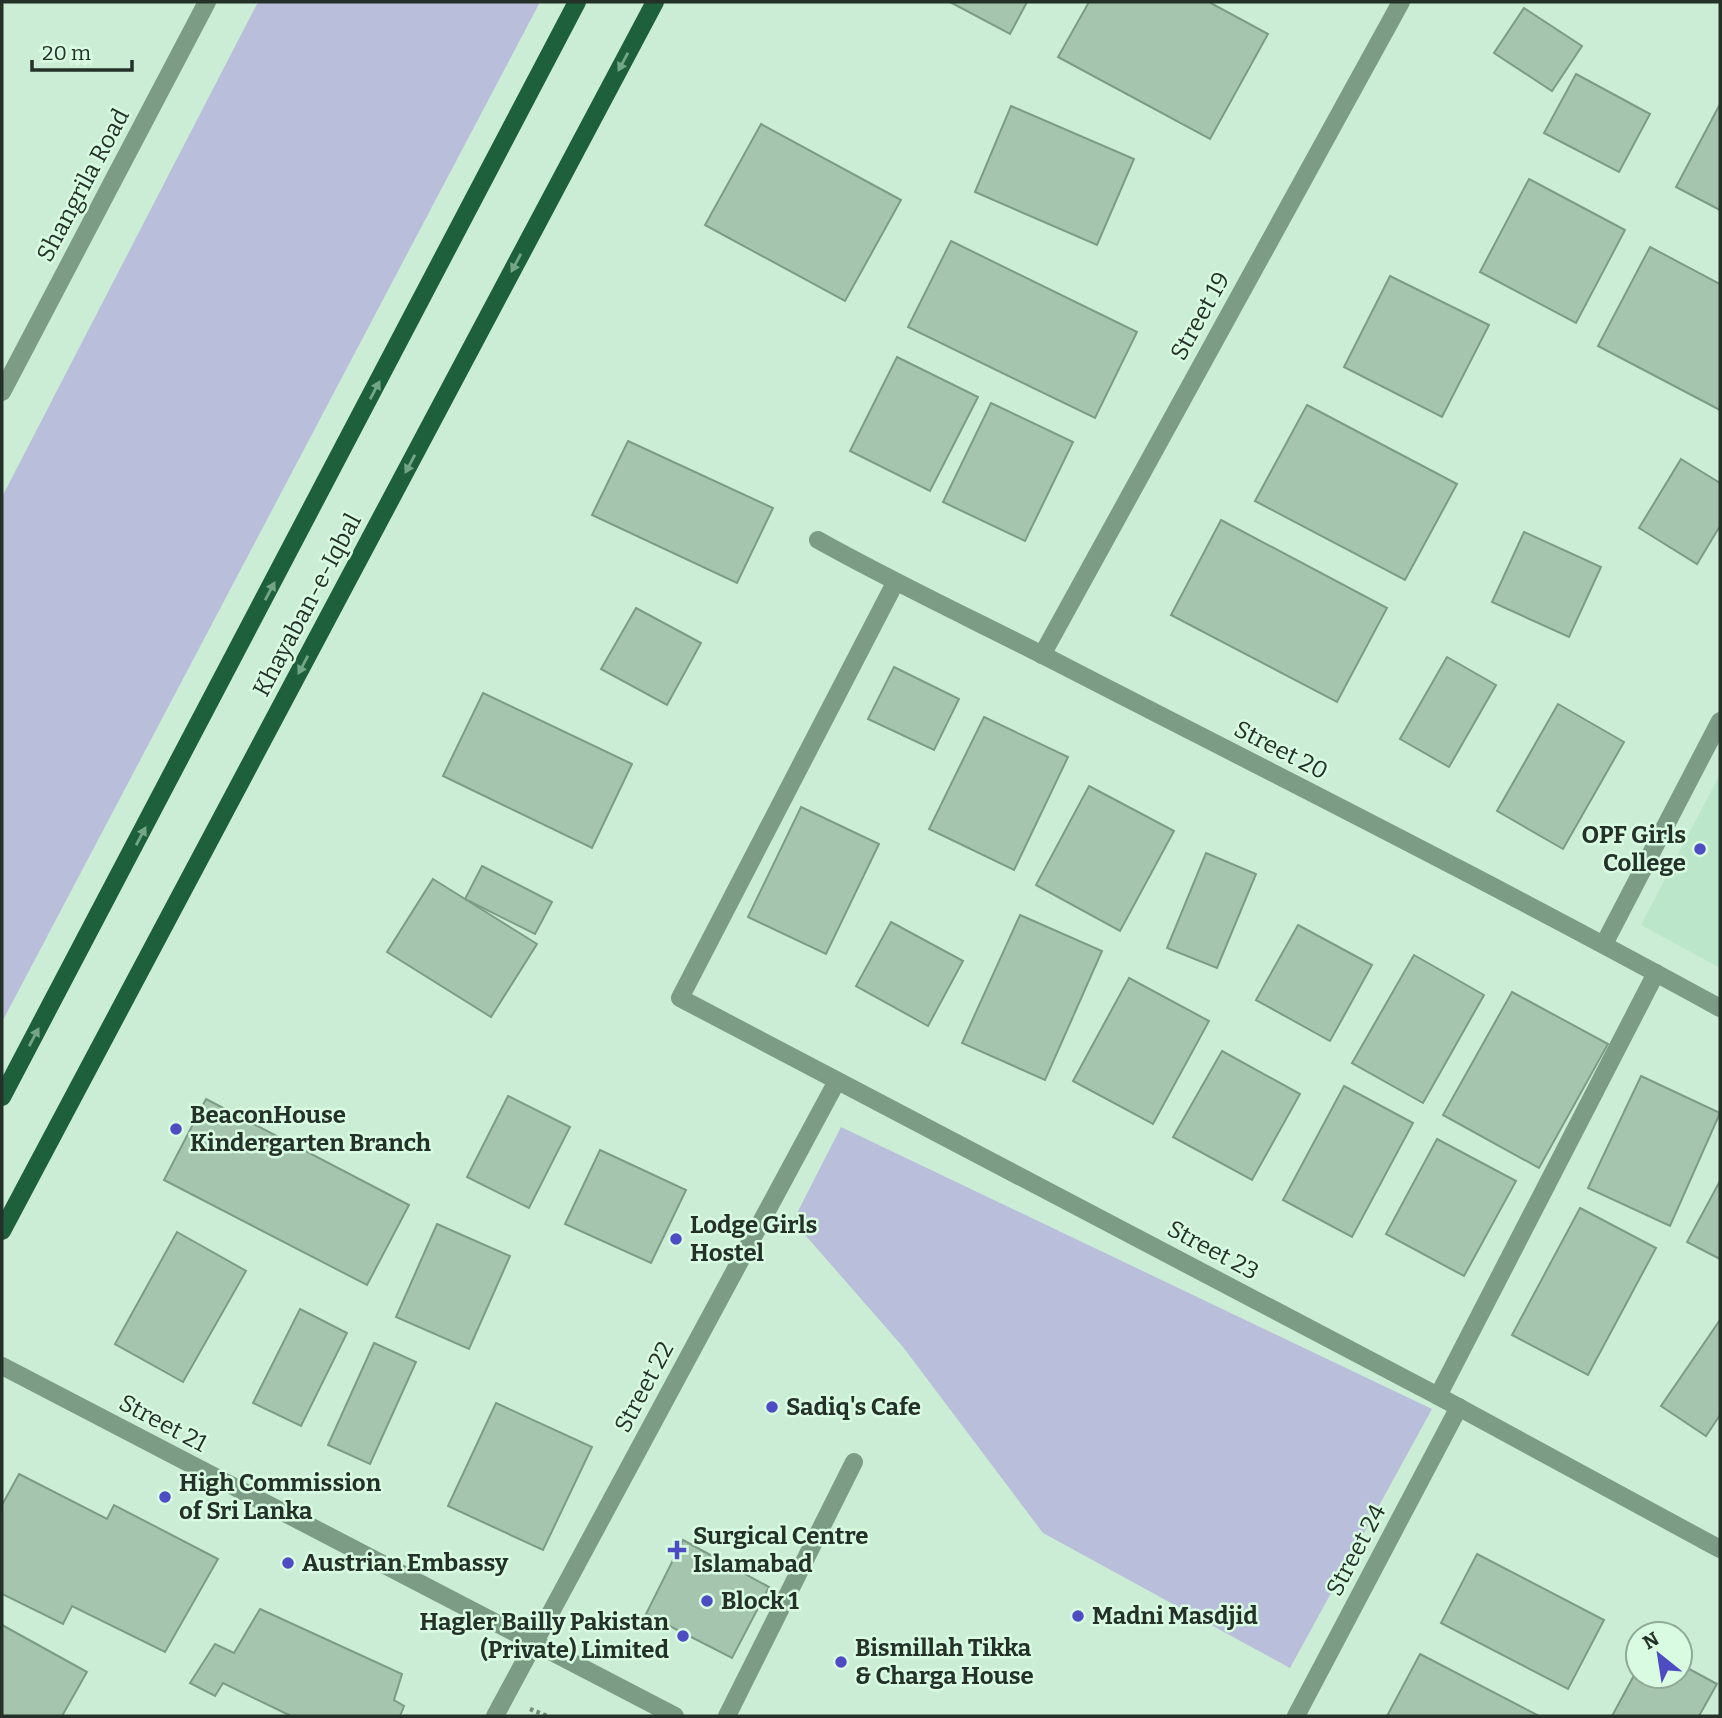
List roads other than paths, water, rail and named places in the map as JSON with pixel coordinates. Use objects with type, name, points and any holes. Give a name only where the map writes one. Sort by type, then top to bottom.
[{"type":"main road","name":"Khayaban-e-Iqbal","points":[[2,1097],[577,2]]},
{"type":"main road","name":"Khayaban-e-Iqbal","points":[[2,1231],[655,2]]},
{"type":"street","name":"Shangrila Road","points":[[2,391],[207,2]]},
{"type":"street","name":"Street 19","points":[[1042,654],[1401,2]]},
{"type":"street","name":"Street 20","points":[[818,540],[895,583],[1042,654],[1604,944],[1720,1008]]},
{"type":"street","name":"Street 23","points":[[895,583],[680,998],[1459,1407],[1720,1549]]},
{"type":"street","points":[[1604,944],[1720,721]]},
{"type":"street","points":[[1438,1396],[1656,973]]},
{"type":"street","name":"Street 22","points":[[495,1716],[837,1081]]},
{"type":"street","name":"Street 21","points":[[2,1366],[675,1716]]},
{"type":"street","name":"Street 24","points":[[1296,1716],[1459,1407]]},
{"type":"street","points":[[727,1716],[854,1462]]},
{"type":"place","name":"OPF Girls College","points":[[1700,849]]},
{"type":"place","name":"BeaconHouse Kindergarten Branch","points":[[176,1129]]},
{"type":"place","name":"Lodge Girls Hostel","points":[[676,1239]]},
{"type":"place","name":"Sadiq's Cafe","points":[[772,1407]]},
{"type":"place","name":"High Commission of Sri Lanka","points":[[165,1497]]},
{"type":"place","name":"Surgical Centre Islamabad","points":[[677,1550]]},
{"type":"place","name":"Austrian Embassy","points":[[288,1563]]},
{"type":"place","name":"Block 1","points":[[707,1601]]},
{"type":"place","name":"Madni Masdjid","points":[[1078,1616]]},
{"type":"place","name":"Hagler Bailly Pakistan (Private) Limited","points":[[683,1636]]},
{"type":"place","name":"Bismillah Tikka & Charga House","points":[[841,1662]]}]
